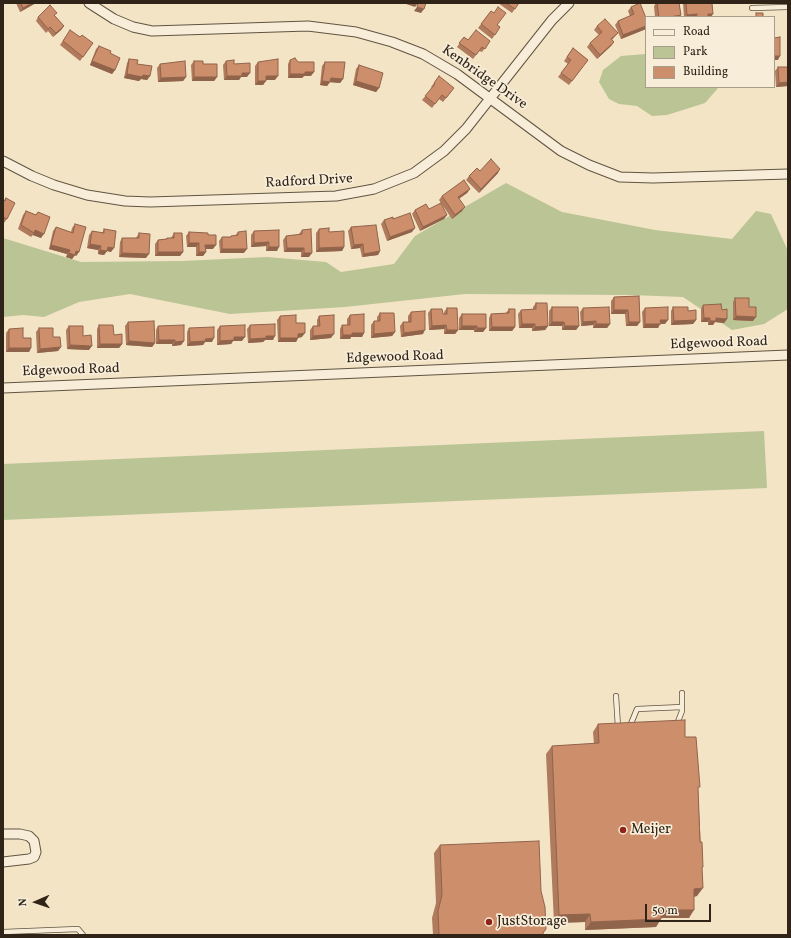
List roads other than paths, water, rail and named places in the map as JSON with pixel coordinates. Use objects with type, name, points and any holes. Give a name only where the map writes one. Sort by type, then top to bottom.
[{"type":"street","name":"Kenbridge Drive","points":[[89,3],[105,15],[133,27],[152,31],[308,26],[356,32],[392,42],[423,54],[457,74],[561,151],[589,165],[620,177],[653,178],[788,174]]},
{"type":"street","name":"Radford Drive","points":[[3,161],[32,176],[54,185],[87,195],[114,200],[150,202],[348,195],[387,185],[426,165],[455,141],[552,20],[568,3]]},
{"type":"street","name":"Edgewood Road","points":[[3,388],[788,355]]},
{"type":"street","points":[[3,834],[20,834],[29,836],[34,841],[36,852],[34,857],[30,859],[3,862]]},
{"type":"lane","points":[[752,8],[788,7]]},
{"type":"lane","points":[[669,724],[677,724],[682,707],[682,693]]},
{"type":"lane","points":[[616,696],[617,727],[638,726]]},
{"type":"lane","points":[[630,726],[637,708],[682,707]]},
{"type":"lane","points":[[3,932],[60,932],[78,929],[83,935]]},
{"type":"place","name":"Meijer","points":[[623,830]]},
{"type":"place","name":"JustStorage","points":[[489,922]]}]
